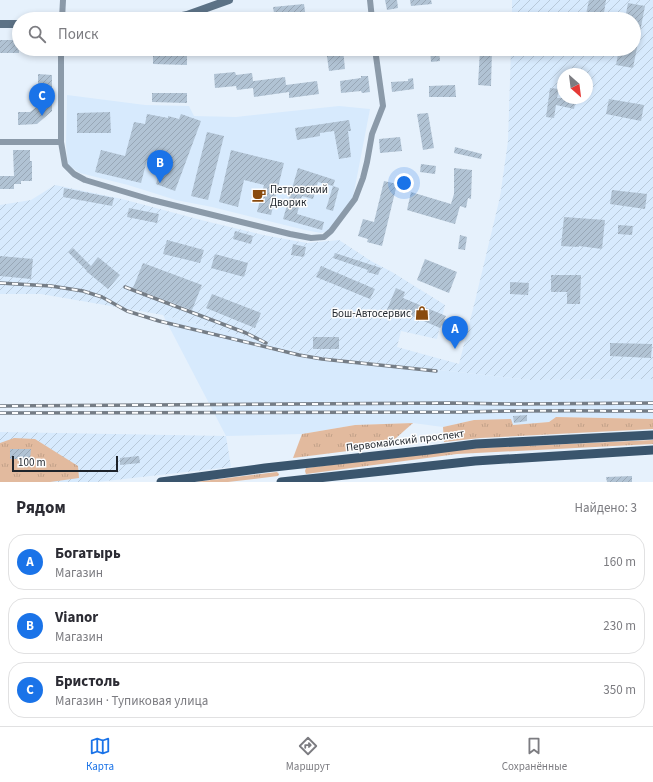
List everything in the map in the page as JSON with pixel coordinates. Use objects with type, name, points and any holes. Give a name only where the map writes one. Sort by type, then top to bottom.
[{"type":"main road","points":[[195,12],[229,0]]},
{"type":"main road","points":[[0,24],[12,24]]},
{"type":"main road","name":"Первомайский проспект","points":[[161,482],[289,465],[476,444],[653,435]]},
{"type":"main road","points":[[281,482],[475,461],[653,450]]},
{"type":"main road","points":[[289,465],[292,481]]},
{"type":"street","points":[[62,12],[63,0]]},
{"type":"street","points":[[370,0],[371,12]]},
{"type":"street","points":[[61,56],[61,142],[65,165],[74,174],[85,180],[152,200],[311,238],[324,237],[331,231],[355,199],[367,162],[372,134],[383,106],[377,56]]},
{"type":"street","points":[[0,142],[61,142]]},
{"type":"shaded area","points":[[512,0],[653,0],[653,379],[531,380],[321,357],[163,315],[41,294],[0,294],[0,205],[31,200],[55,185],[122,199],[263,235],[307,243],[339,240],[445,305],[437,339],[401,331],[397,347],[459,364],[500,197],[508,141],[511,56],[641,56],[641,12],[512,12]]},
{"type":"shaded area","points":[[67,95],[145,105],[189,106],[194,116],[236,117],[339,106],[370,109],[352,200],[328,231],[321,233],[176,200],[128,185],[80,173],[68,165],[66,146]]},
{"type":"shaded area","points":[[163,315],[321,357],[531,380],[653,379],[653,419],[556,417],[549,422],[513,425],[474,420],[443,427],[413,423],[355,425],[302,434],[226,436]]},
{"type":"shaded area","points":[[0,432],[226,436],[231,467],[97,482],[0,482]]},
{"type":"green space","points":[[556,417],[653,419],[653,429],[480,438],[444,442],[443,427],[474,420],[511,419],[513,425],[549,422]]},
{"type":"green space","points":[[413,423],[387,446],[293,458],[302,434],[355,425]]},
{"type":"green space","points":[[14,438],[35,439],[78,466],[79,478],[50,482],[0,482],[0,443]]},
{"type":"green space","points":[[653,440],[653,444],[457,454],[306,474],[305,471],[306,468],[458,449]]},
{"type":"green space","points":[[277,472],[279,474],[278,476],[228,482],[195,482]]},
{"type":"building","points":[[385,0],[397,0],[398,8],[387,10]]},
{"type":"building","points":[[410,0],[431,0],[432,4],[411,6]]},
{"type":"building","points":[[589,0],[606,0],[604,12],[586,12]]},
{"type":"building","points":[[628,3],[645,6],[641,27],[641,12],[626,12]]},
{"type":"building","points":[[304,4],[305,12],[274,12],[273,7]]},
{"type":"building","points":[[0,40],[12,40],[12,53],[0,53]]},
{"type":"building","points":[[153,56],[187,56],[187,65],[153,64]]},
{"type":"building","points":[[327,56],[344,56],[345,69],[329,71]]},
{"type":"building","points":[[431,56],[440,56],[440,61],[431,62]]},
{"type":"building","points":[[480,56],[492,56],[491,86],[478,85]]},
{"type":"building","points":[[618,56],[635,56],[633,68],[616,65]]},
{"type":"building","points":[[235,72],[236,75],[252,73],[253,81],[285,77],[286,85],[317,81],[319,94],[289,98],[289,92],[254,97],[253,88],[237,90],[236,86],[215,88],[214,74]]},
{"type":"building","points":[[38,74],[52,75],[52,111],[37,124],[18,125],[18,112],[30,112],[38,106]]},
{"type":"building","points":[[361,76],[368,76],[370,92],[362,93],[361,91],[341,93],[340,81],[361,78]]},
{"type":"building","points":[[413,78],[414,89],[392,92],[391,82],[408,81],[408,79]]},
{"type":"building","points":[[455,85],[456,97],[429,97],[429,86]]},
{"type":"building","points":[[550,88],[557,89],[557,104],[575,104],[574,109],[556,105],[554,118],[546,117]]},
{"type":"building","points":[[152,93],[187,93],[187,103],[152,102]]},
{"type":"building","points":[[609,99],[644,105],[641,121],[606,114]]},
{"type":"building","points":[[110,112],[111,133],[77,133],[77,113]]},
{"type":"building","points":[[428,113],[434,148],[423,150],[417,114]]},
{"type":"building","points":[[147,114],[168,118],[168,116],[179,119],[181,114],[201,121],[175,191],[156,184],[162,164],[147,160],[141,183],[95,172],[101,150],[125,156],[134,122],[145,124]]},
{"type":"building","points":[[349,120],[351,131],[348,131],[351,157],[339,159],[334,131],[320,133],[320,136],[297,140],[295,128]]},
{"type":"building","points":[[207,132],[224,136],[208,200],[191,196]]},
{"type":"building","points":[[400,137],[402,151],[380,153],[379,139]]},
{"type":"building","points":[[455,147],[482,154],[481,159],[454,153]]},
{"type":"building","points":[[13,150],[30,150],[30,161],[32,161],[32,181],[21,181],[21,184],[14,184],[14,189],[0,189],[0,176],[14,176]]},
{"type":"building","points":[[231,150],[284,163],[271,215],[257,212],[264,185],[244,180],[238,207],[219,202]]},
{"type":"building","points":[[421,164],[436,166],[435,174],[420,172]]},
{"type":"building","points":[[298,168],[335,180],[333,186],[318,182],[313,199],[302,196],[297,214],[324,222],[322,230],[283,219]]},
{"type":"building","points":[[454,168],[472,170],[471,199],[468,198],[466,208],[460,206],[455,224],[407,210],[411,192],[451,204],[454,194]]},
{"type":"building","points":[[384,181],[397,184],[382,246],[367,242],[368,239],[358,236],[363,219],[374,222]]},
{"type":"building","points":[[333,186],[339,188],[333,211],[326,209]]},
{"type":"building","points":[[64,188],[114,198],[112,206],[63,197]]},
{"type":"building","points":[[612,190],[647,194],[645,209],[610,204]]},
{"type":"building","points":[[129,208],[159,214],[157,223],[127,217]]},
{"type":"building","points":[[564,217],[605,220],[602,249],[579,246],[561,246]]},
{"type":"building","points":[[618,225],[633,226],[632,235],[618,234]]},
{"type":"building","points":[[235,231],[253,236],[251,244],[233,239]]},
{"type":"building","points":[[460,235],[467,237],[465,250],[458,249]]},
{"type":"building","points":[[167,240],[204,250],[200,263],[163,254]]},
{"type":"building","points":[[293,244],[306,247],[304,257],[291,255]]},
{"type":"building","points":[[73,248],[91,266],[98,257],[120,275],[108,289],[86,271],[68,252]]},
{"type":"building","points":[[335,253],[381,268],[378,275],[367,272],[368,270],[333,258]]},
{"type":"building","points":[[215,254],[248,263],[244,277],[211,268]]},
{"type":"building","points":[[0,256],[33,259],[31,279],[0,276]]},
{"type":"building","points":[[425,259],[457,272],[449,293],[417,280]]},
{"type":"building","points":[[143,263],[202,285],[192,310],[133,288]]},
{"type":"building","points":[[321,266],[375,289],[370,299],[316,277]]},
{"type":"building","points":[[551,275],[581,275],[580,304],[567,304],[567,292],[551,292]]},
{"type":"building","points":[[510,282],[529,283],[528,295],[510,294]]},
{"type":"building","name":"Бош-Автосервис","points":[[396,288],[405,292],[403,298],[446,316],[444,319],[447,320],[444,326],[442,325],[440,328],[398,310],[396,316],[386,312]]},
{"type":"building","points":[[212,294],[261,313],[255,328],[206,308]]},
{"type":"building","points":[[313,337],[339,337],[339,349],[313,349]]},
{"type":"building","points":[[610,343],[652,344],[651,358],[610,356]]},
{"type":"building","points":[[527,415],[527,421],[514,423],[513,416]]},
{"type":"building","points":[[10,449],[31,449],[30,459],[10,459]]},
{"type":"building","points":[[139,456],[140,463],[120,465],[120,458]]},
{"type":"building","points":[[632,476],[632,482],[607,482],[606,477]]},
{"type":"railway","points":[[0,283],[51,286],[83,291],[102,297],[127,311],[159,321],[299,355],[322,359],[436,371]]},
{"type":"railway","points":[[125,287],[246,333],[266,343]]},
{"type":"railway","points":[[0,406],[653,403]]},
{"type":"railway","points":[[0,413],[653,411]]},
{"type":"place","name":"Бристоль","points":[[42,116]]},
{"type":"place","name":"Vianor","points":[[160,183]]},
{"type":"place","name":"Петровский Дворик","points":[[259,195]]},
{"type":"place","name":"Бош-Автосервис","points":[[422,313]]},
{"type":"place","name":"Богатырь","points":[[455,349]]}]
